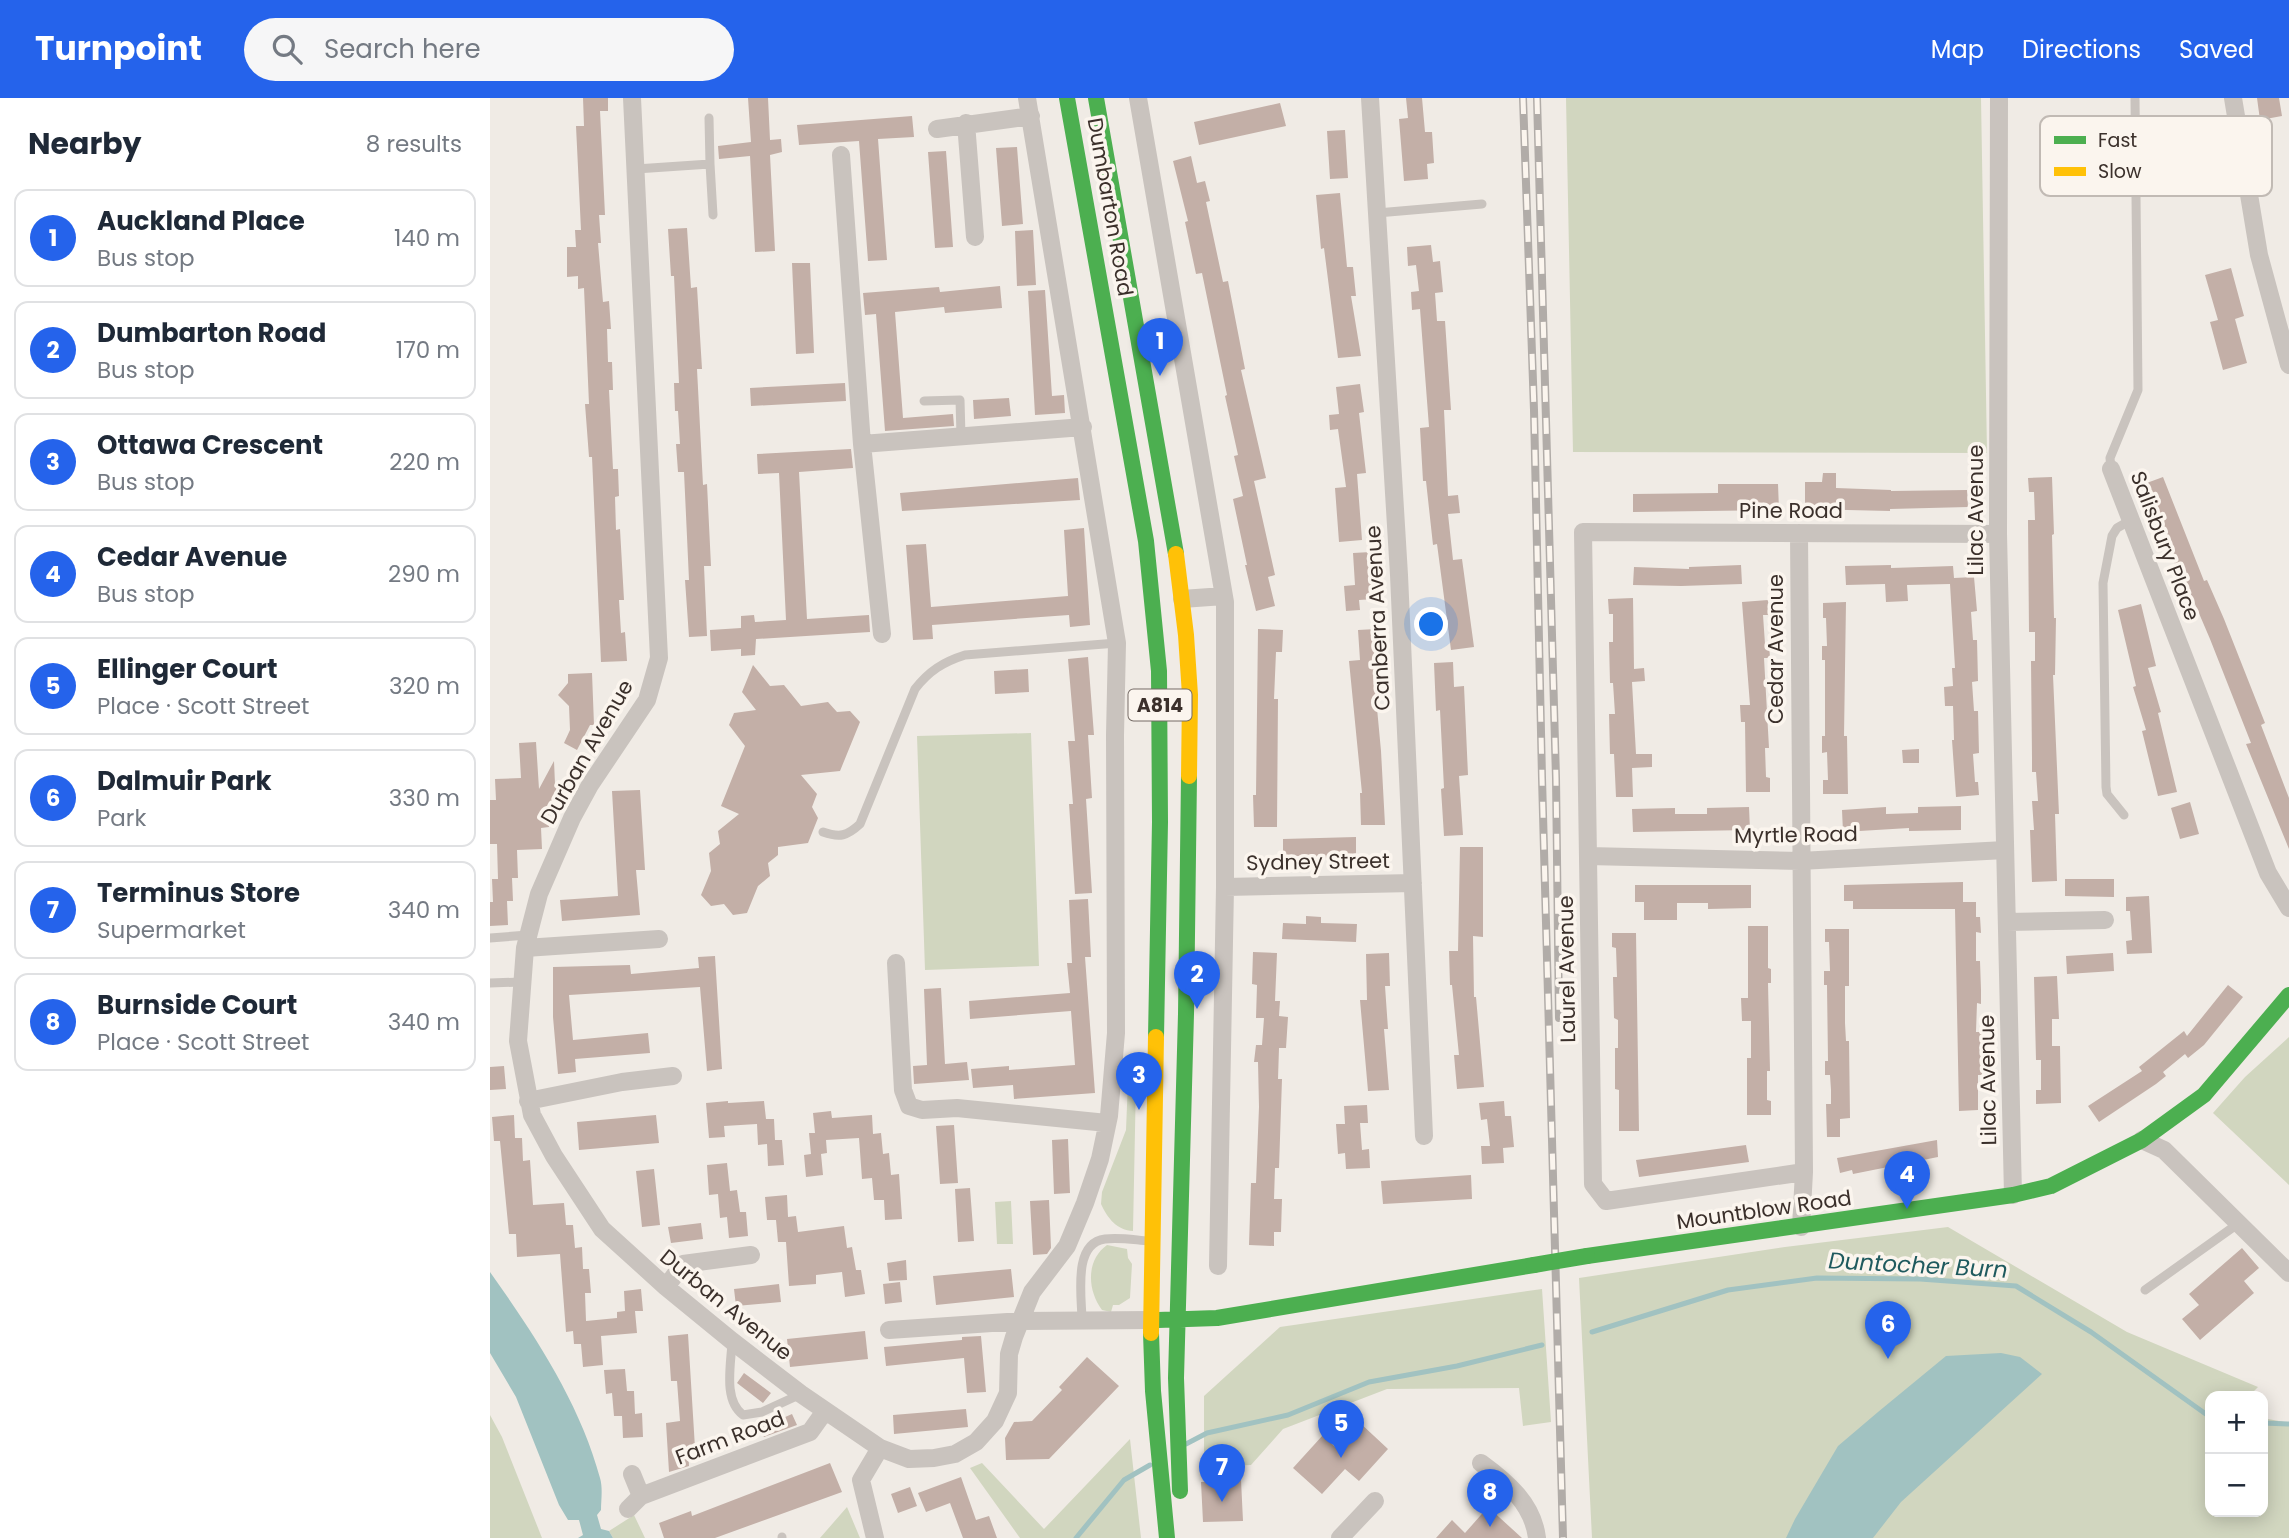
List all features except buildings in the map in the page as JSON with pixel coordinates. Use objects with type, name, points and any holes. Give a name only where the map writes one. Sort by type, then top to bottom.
[{"type":"main road","name":"Dumbarton Road","points":[[1067,98],[1146,541],[1156,622],[1160,808],[1151,1320],[1153,1391],[1167,1538]]},
{"type":"main road","name":"Dumbarton Road","points":[[1096,98],[1159,452],[1182,599],[1190,695],[1186,1014],[1176,1378],[1182,1513]]},
{"type":"main road","name":"Mountblow Road","points":[[1151,1320],[1217,1318],[1587,1256],[1801,1227],[2013,1195],[2051,1186],[2142,1140],[2204,1095],[2289,995]]},
{"type":"street","name":"Durban Avenue","points":[[632,98],[659,658],[647,700],[590,785],[572,818],[539,894],[526,941],[518,1041],[532,1115],[554,1156],[602,1229],[666,1287],[732,1340],[801,1394],[880,1448],[909,1459],[934,1458],[955,1454],[976,1442],[995,1421],[1007,1393],[1009,1354],[1021,1321]]},
{"type":"street","points":[[1021,1321],[1032,1292],[1067,1246],[1100,1159],[1107,1123],[1116,1033],[1115,735],[1118,643],[1027,98]]},
{"type":"street","points":[[1138,98],[1224,596],[1225,887],[1218,1266]]},
{"type":"street","name":"Canberra Avenue","points":[[1370,98],[1399,561],[1424,1136]]},
{"type":"street","name":"Lilac Avenue","points":[[1999,98],[1998,534],[2013,1195]]},
{"type":"street","points":[[2232,98],[2235,116]]},
{"type":"street","points":[[937,129],[1031,116]]},
{"type":"street","points":[[966,123],[975,237]]},
{"type":"street","points":[[841,155],[862,444],[882,634]]},
{"type":"street","points":[[2249,196],[2259,255],[2288,354]]},
{"type":"street","points":[[862,444],[1083,427]]},
{"type":"street","name":"Salisbury Place","points":[[2111,469],[2268,873],[2289,908]]},
{"type":"street","name":"Pine Road","points":[[1583,532],[1998,534]]},
{"type":"street","name":"Laurel Avenue","points":[[1583,532],[1593,1184],[1606,1201],[1804,1172]]},
{"type":"street","name":"Cedar Avenue","points":[[1798,533],[1804,1172],[1801,1227]]},
{"type":"street","points":[[1182,599],[1224,596]]},
{"type":"street","name":"Myrtle Road","points":[[1588,856],[1800,861],[2006,850]]},
{"type":"street","name":"Sydney Street","points":[[1225,887],[1413,883]]},
{"type":"street","points":[[2007,922],[2105,920]]},
{"type":"street","points":[[526,941],[659,939]]},
{"type":"street","points":[[896,963],[903,1090],[909,1106],[922,1110],[957,1108],[1107,1123]]},
{"type":"street","points":[[528,1101],[622,1082],[673,1076]]},
{"type":"street","points":[[2142,1140],[2164,1150],[2289,1273]]},
{"type":"street","points":[[666,1287],[683,1264],[751,1255]]},
{"type":"street","points":[[889,1330],[1021,1321],[1151,1320]]},
{"type":"street","name":"Farm Road","points":[[632,1474],[634,1503],[810,1432],[825,1411]]},
{"type":"street","points":[[875,1538],[862,1480],[880,1448]]},
{"type":"street","points":[[1481,1463],[1501,1478],[1526,1504],[1537,1538]]},
{"type":"street","points":[[1340,1538],[1375,1502]]},
{"type":"lane","name":"Salisbury Place","points":[[2135,98],[2135,116]]},
{"type":"lane","points":[[709,118],[713,215]]},
{"type":"lane","points":[[636,169],[710,164]]},
{"type":"lane","name":"Salisbury Place","points":[[2111,469],[2110,457],[2138,390],[2136,196]]},
{"type":"lane","points":[[1377,213],[1482,204]]},
{"type":"lane","points":[[924,401],[960,400],[961,436]]},
{"type":"lane","points":[[2124,815],[2107,794],[2106,787],[2104,583],[2112,536],[2116,528],[2131,520]]},
{"type":"lane","points":[[823,832],[836,837],[845,836],[860,824],[915,689],[943,662],[965,655],[1118,643]]},
{"type":"lane","points":[[490,938],[526,941]]},
{"type":"lane","points":[[490,983],[521,982]]},
{"type":"lane","points":[[2145,1290],[2239,1223]]},
{"type":"lane","points":[[1082,1321],[1082,1268],[1084,1257],[1090,1248],[1105,1239],[1151,1241]]},
{"type":"lane","points":[[732,1340],[731,1393],[736,1410],[743,1415],[762,1412],[801,1394]]},
{"type":"green space","points":[[1566,98],[1981,98],[1987,453],[1573,452]]},
{"type":"green space","points":[[1031,733],[1039,966],[925,970],[917,736]]},
{"type":"green space","points":[[2289,1037],[2289,1185],[2213,1113],[2245,1077]]},
{"type":"green space","points":[[1136,1080],[1133,1231],[1114,1223],[1101,1204],[1102,1192],[1126,1130],[1128,1081]]},
{"type":"green space","points":[[1011,1201],[1013,1244],[997,1244],[995,1202]]},
{"type":"green space","points":[[1948,1227],[2127,1332],[2258,1387],[2254,1391],[2205,1391],[2205,1517],[2268,1517],[2268,1419],[2289,1423],[2289,1538],[1592,1538],[1579,1278],[1785,1247]]},
{"type":"green space","points":[[1107,1245],[1127,1249],[1132,1264],[1130,1298],[1119,1305],[1113,1305],[1111,1312],[1102,1310],[1091,1285],[1095,1259]]},
{"type":"green space","points":[[1542,1289],[1551,1422],[1523,1426],[1519,1388],[1387,1389],[1283,1429],[1251,1465],[1204,1467],[1204,1396],[1280,1327]]},
{"type":"green space","points":[[490,1415],[502,1437],[542,1538],[490,1538]]},
{"type":"green space","points":[[1130,1439],[1141,1538],[1020,1538],[970,1468],[982,1463],[1044,1529]]},
{"type":"green space","points":[[847,1507],[860,1538],[820,1538]]},
{"type":"green space","points":[[634,1515],[645,1538],[613,1538],[609,1531]]},
{"type":"water","points":[[490,1272],[539,1345],[581,1423],[601,1482],[601,1510],[597,1515],[601,1529],[609,1531],[613,1538],[578,1538],[583,1535],[579,1520],[568,1520],[559,1505],[516,1397],[490,1353]]},
{"type":"water","points":[[2001,1353],[2020,1357],[2042,1374],[1901,1502],[1873,1538],[1786,1538],[1838,1446],[1946,1356]]},
{"type":"waterway","name":"Duntocher Burn","points":[[1592,1332],[1728,1290],[1817,1278],[1920,1279],[2016,1286],[2091,1332],[2205,1413]]},
{"type":"waterway","name":"Duntocher Burn","points":[[1186,1444],[1207,1433],[1288,1415],[1369,1382],[1457,1366],[1542,1345]]},
{"type":"waterway","name":"Duntocher Burn","points":[[2268,1423],[2289,1424]]},
{"type":"waterway","name":"Duntocher Burn","points":[[1076,1538],[1124,1480],[1150,1465]]},
{"type":"railway","points":[[1523,98],[1534,410],[1563,1538]]},
{"type":"railway","points":[[1537,98],[1556,778],[1559,1018]]},
{"type":"traffic: fast","points":[[1067,98],[1146,541],[1159,671],[1160,822],[1156,1037]]},
{"type":"traffic: fast","points":[[1096,98],[1176,554]]},
{"type":"traffic: fast","points":[[1180,1491],[1176,1378],[1186,1014],[1189,776]]},
{"type":"traffic: fast","points":[[1587,1256],[2013,1195],[2051,1186],[2142,1140],[2204,1095],[2289,995]]},
{"type":"traffic: fast","points":[[1534,1265],[1587,1256]]},
{"type":"traffic: fast","points":[[1158,1320],[1217,1318],[1534,1265]]},
{"type":"traffic: fast","points":[[1151,1333],[1153,1391],[1167,1538]]},
{"type":"traffic: slow","points":[[1176,554],[1190,695],[1189,776]]},
{"type":"traffic: slow","points":[[1151,1333],[1156,1037]]},
{"type":"place","name":"Auckland Place","points":[[1160,376]]},
{"type":"place","name":"Dumbarton Road","points":[[1197,1009]]},
{"type":"place","name":"Ottawa Crescent","points":[[1139,1110]]},
{"type":"place","name":"Cedar Avenue","points":[[1907,1209]]},
{"type":"place","name":"Dalmuir Park","points":[[1888,1359]]},
{"type":"place","name":"Ellinger Court","points":[[1341,1458]]},
{"type":"place","name":"Terminus Store","points":[[1222,1502]]},
{"type":"place","name":"Burnside Court","points":[[1490,1527]]}]
